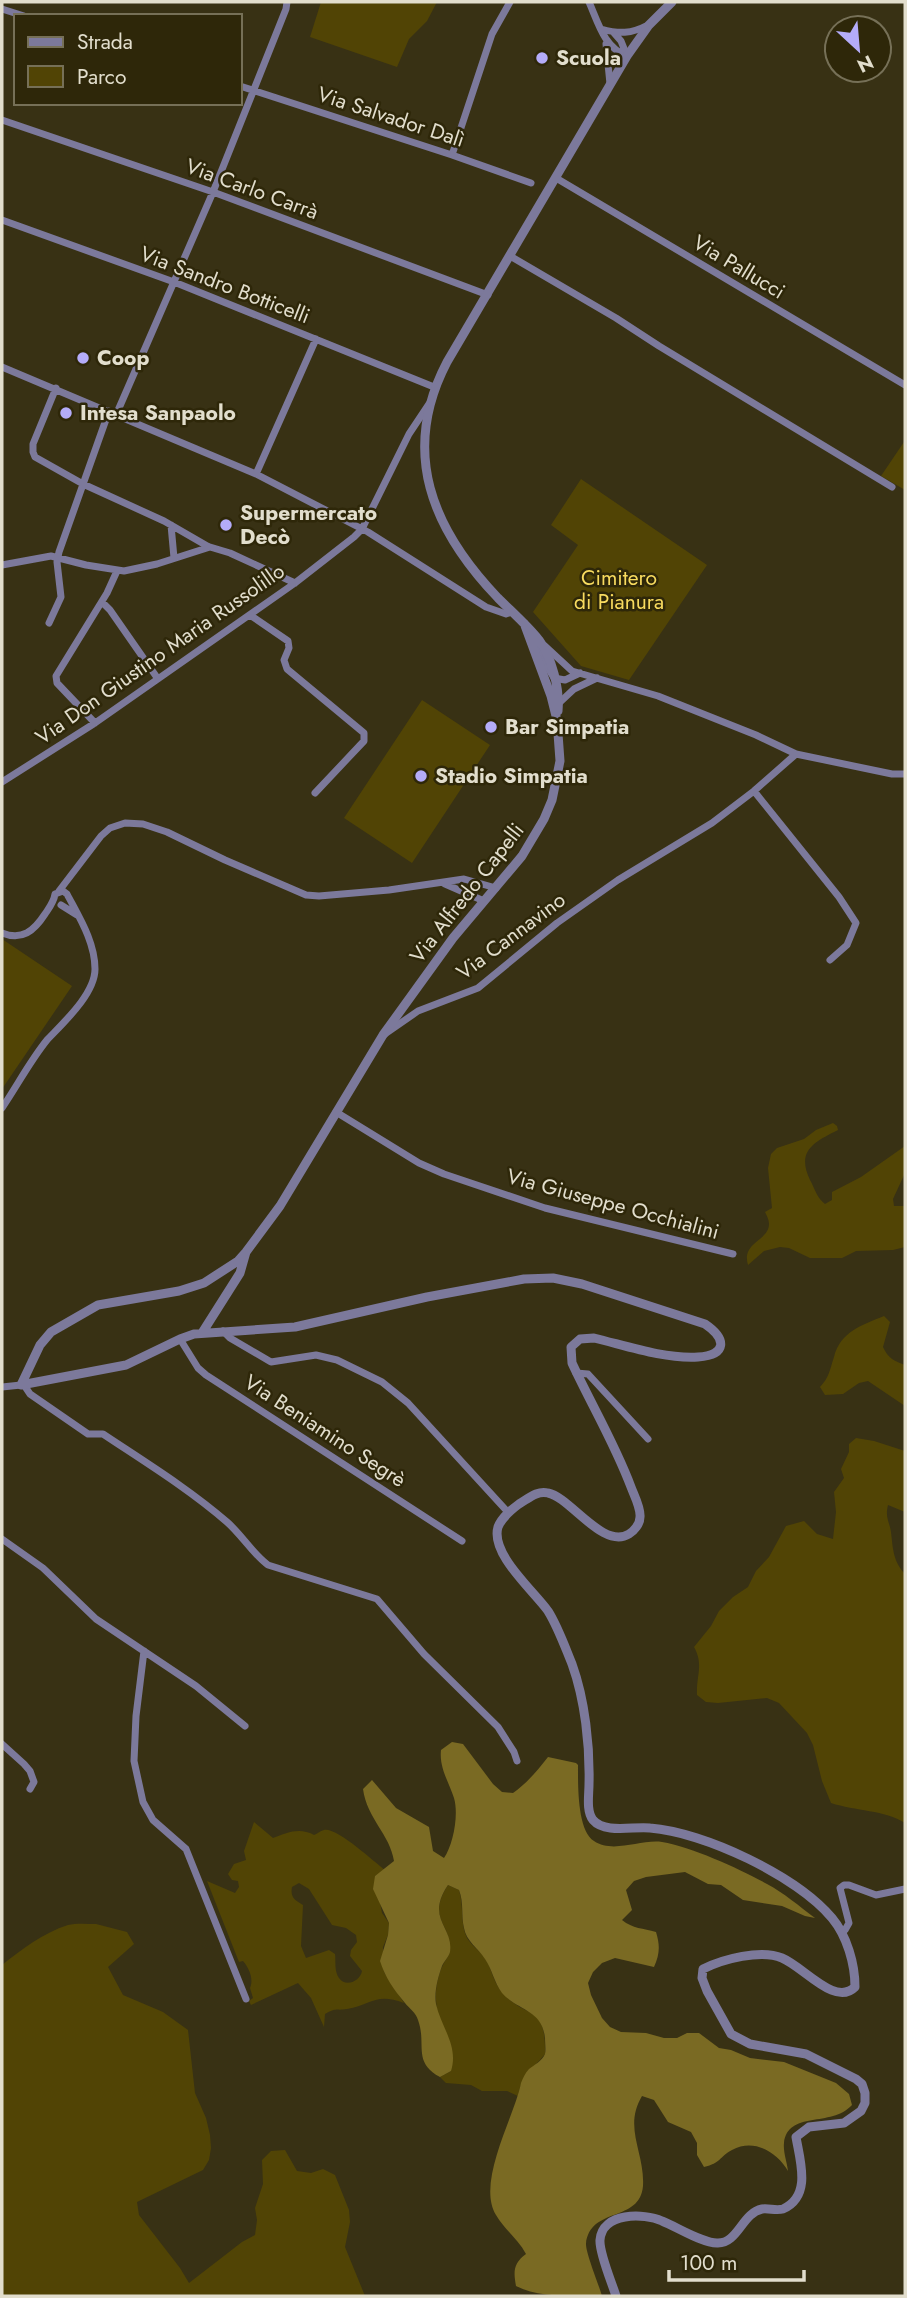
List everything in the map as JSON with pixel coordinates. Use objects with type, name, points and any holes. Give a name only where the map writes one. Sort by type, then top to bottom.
[{"type":"street","points":[[49,624],[61,597],[58,558],[83,484],[213,192],[287,2]]},
{"type":"street","points":[[452,155],[492,34],[510,2]]},
{"type":"street","points":[[589,2],[612,48],[627,57]]},
{"type":"street","points":[[409,434],[417,429],[425,430],[434,387],[627,57],[649,25],[672,2]]},
{"type":"street","points":[[601,29],[614,33],[635,32],[649,25]]},
{"type":"street","points":[[614,33],[621,41],[627,57]]},
{"type":"street","points":[[606,39],[610,85]]},
{"type":"street","name":"Via Salvador Dalì","points":[[242,87],[531,183]]},
{"type":"street","name":"Via Carlo Carrà","points":[[2,120],[213,192],[488,295]]},
{"type":"street","name":"Via Pallucci","points":[[556,178],[905,386]]},
{"type":"street","name":"Via Sandro Botticelli","points":[[2,220],[174,282],[434,387]]},
{"type":"street","points":[[510,256],[892,487]]},
{"type":"street","points":[[256,474],[316,339]]},
{"type":"street","points":[[2,367],[256,474],[362,529],[486,607],[506,614],[512,612]]},
{"type":"street","points":[[55,388],[33,444],[33,452],[38,459],[210,547],[230,553],[295,583]]},
{"type":"street","points":[[362,529],[409,434],[429,404]]},
{"type":"street","name":"Via Alfredo Capelli","points":[[383,1035],[453,938],[533,839],[552,800],[560,761],[554,678],[524,623],[474,571],[447,531],[437,509],[425,465],[425,430]]},
{"type":"street","points":[[171,525],[174,558]]},
{"type":"street","name":"Via Don Giustino Maria Russolillo","points":[[2,782],[95,723],[250,615],[362,529]]},
{"type":"street","points":[[2,565],[48,556],[117,571],[146,567],[210,547]]},
{"type":"street","points":[[95,723],[57,683],[56,676],[102,602],[117,571]]},
{"type":"street","points":[[102,602],[158,679]]},
{"type":"street","points":[[250,615],[287,639],[290,646],[284,663],[287,669],[365,733],[364,741],[314,793]]},
{"type":"street","points":[[536,643],[569,669],[658,696],[796,754],[892,774],[905,774]]},
{"type":"street","name":"Via Alfredo Capelli","points":[[536,643],[556,705]]},
{"type":"street","points":[[554,678],[560,671],[569,669]]},
{"type":"street","points":[[554,678],[565,680],[580,673]]},
{"type":"street","points":[[556,705],[574,689],[598,678]]},
{"type":"street","name":"Via Cannavino","points":[[22,1385],[40,1345],[51,1332],[98,1305],[179,1291],[204,1283],[238,1261],[280,1206],[383,1035],[418,1011],[478,988],[557,923],[618,880],[712,823],[796,754]]},
{"type":"street","points":[[754,791],[839,897],[856,923],[847,945],[830,960]]},
{"type":"street","points":[[2,933],[12,936],[30,932],[58,902],[68,901],[65,884],[101,836],[110,828],[125,823],[143,824],[167,832],[306,895],[329,896],[464,879],[496,888]]},
{"type":"street","points":[[441,883],[484,901]]},
{"type":"street","points":[[65,893],[55,894],[58,902],[83,920]]},
{"type":"street","points":[[2,1108],[48,1040],[93,983],[95,964],[83,920],[65,893]]},
{"type":"street","name":"Via Giuseppe Occhialini","points":[[336,1112],[419,1163],[444,1174],[545,1208],[733,1254]]},
{"type":"street","name":"Via Cannavino","points":[[202,1333],[240,1273],[246,1252]]},
{"type":"street","points":[[2,1387],[126,1365],[180,1339],[202,1333],[295,1326],[524,1279],[553,1278],[582,1284],[705,1324],[720,1336],[720,1345],[715,1353],[697,1357],[676,1356],[594,1338],[580,1339],[571,1347],[576,1373],[623,1464],[640,1517],[636,1528],[626,1536],[615,1537],[594,1526],[557,1497],[543,1493],[533,1495],[508,1512],[498,1528],[497,1536],[504,1557],[549,1613],[573,1667],[585,1732],[589,1812],[594,1821],[601,1826],[613,1828],[650,1828],[683,1833],[715,1843],[752,1860],[815,1901],[833,1919],[848,1947],[855,1976],[855,1987],[849,1993],[839,1994],[782,1958],[768,1954],[732,1958],[704,1969],[702,1979],[731,2034],[750,2044],[806,2054],[856,2079],[862,2084],[865,2103],[861,2111],[844,2123],[809,2127],[796,2137],[802,2190],[796,2199],[783,2209],[765,2208],[754,2212],[729,2240],[718,2244],[707,2241],[659,2219],[644,2216],[628,2216],[607,2225],[600,2237],[601,2249],[616,2296]]},
{"type":"street","points":[[223,1331],[271,1362],[316,1355],[337,1360],[382,1382],[408,1403],[505,1509]]},
{"type":"street","name":"Via Beniamino Segrè","points":[[180,1339],[198,1368],[206,1375],[462,1541]]},
{"type":"street","points":[[576,1373],[588,1374],[648,1439]]},
{"type":"street","points":[[22,1385],[30,1394],[89,1434],[103,1434],[197,1498],[230,1524],[268,1565],[377,1599],[424,1654],[498,1727],[517,1761]]},
{"type":"street","points":[[2,1539],[43,1568],[96,1619],[196,1686],[245,1726]]},
{"type":"street","points":[[144,1651],[134,1761],[143,1802],[153,1820],[186,1849],[246,1999]]},
{"type":"street","points":[[2,1744],[30,1771],[34,1782],[30,1789]]},
{"type":"street","points":[[840,1930],[845,1930],[849,1923],[840,1894],[840,1888],[844,1885],[876,1895],[905,1889]]},
{"type":"green space","points":[[321,2],[437,2],[427,21],[409,39],[397,67],[310,37]]},
{"type":"green space","points":[[905,443],[905,490],[881,476]]},
{"type":"green space","name":"Cimitero di Pianura","points":[[581,479],[707,565],[629,680],[581,666],[533,612],[578,545],[551,525]]},
{"type":"green space","name":"Stadio Simpatia","points":[[422,700],[490,745],[412,863],[344,818]]},
{"type":"green space","points":[[2,939],[72,986],[2,1089]]},
{"type":"green space","points":[[833,1123],[838,1130],[815,1143],[806,1155],[805,1162],[810,1180],[825,1204],[832,1200],[832,1192],[861,1177],[905,1146],[905,1173],[893,1199],[894,1206],[905,1206],[905,1247],[856,1251],[842,1258],[810,1258],[789,1248],[780,1247],[764,1251],[748,1265],[748,1251],[768,1230],[765,1212],[772,1208],[768,1168],[771,1154],[777,1148],[804,1139]]},
{"type":"green space","points":[[884,1316],[890,1322],[883,1347],[892,1359],[905,1365],[905,1406],[868,1381],[859,1383],[843,1394],[825,1395],[820,1387],[827,1377],[841,1341],[853,1330]]},
{"type":"green space","points":[[856,1438],[905,1451],[905,1512],[888,1505],[887,1513],[894,1554],[905,1574],[905,1823],[879,1813],[831,1803],[807,1733],[779,1703],[767,1698],[706,1702],[697,1695],[699,1665],[694,1647],[719,1611],[748,1587],[786,1526],[804,1521],[817,1534],[833,1539],[836,1512],[834,1492],[844,1478],[841,1469],[849,1452],[849,1444]]},
{"type":"green space","points":[[254,1822],[273,1838],[303,1831],[314,1835],[324,1830],[346,1839],[385,1870],[375,1876],[382,1913],[389,1923],[383,1947],[384,1972],[404,2003],[380,1999],[332,2011],[325,2014],[324,2027],[311,1998],[298,1983],[251,2005],[249,2001],[253,1998],[250,1974],[243,1961],[239,1962],[207,1881],[235,1893],[239,1887],[238,1881],[232,1880],[228,1874],[234,1864],[246,1860],[244,1851]],"holes":[[[299,1883],[309,1889],[332,1925],[346,1928],[356,1935],[357,1942],[350,1956],[362,1971],[359,1978],[352,1982],[345,1983],[339,1978],[335,1954],[329,1950],[306,1958],[301,1946],[303,1905],[294,1898],[292,1887]]]},
{"type":"green space","points":[[448,1885],[459,1890],[467,1938],[485,1958],[499,1988],[511,2001],[533,2014],[542,2026],[545,2054],[525,2076],[518,2096],[507,2091],[482,2091],[471,2085],[446,2083],[440,2077],[451,2071],[436,1999],[439,1974],[450,1951],[450,1942],[439,1914],[442,1896]]},
{"type":"green space","points":[[71,1924],[96,1924],[127,1932],[134,1944],[108,1967],[123,1995],[163,2012],[188,2030],[195,2093],[210,2135],[209,2160],[203,2170],[137,2202],[139,2215],[189,2283],[255,2235],[255,2208],[263,2184],[262,2160],[271,2151],[285,2150],[297,2171],[311,2173],[323,2169],[335,2175],[349,2210],[350,2222],[345,2247],[365,2296],[2,2296],[2,1965],[33,1942],[59,1928]]},
{"type":"shaded area","points":[[452,1742],[463,1744],[502,1792],[513,1793],[548,1757],[576,1763],[581,1817],[588,1836],[594,1841],[610,1846],[662,1842],[687,1849],[730,1865],[767,1884],[815,1918],[782,1906],[743,1900],[721,1885],[708,1884],[685,1872],[646,1877],[634,1881],[626,1890],[632,1910],[622,1920],[634,1927],[656,1932],[658,1954],[654,1967],[615,1958],[602,1963],[593,1972],[588,1983],[591,1995],[602,2018],[610,2027],[621,2032],[646,2033],[664,2038],[699,2033],[719,2048],[750,2058],[784,2062],[836,2083],[849,2094],[852,2105],[833,2116],[793,2126],[784,2143],[788,2171],[778,2158],[756,2146],[732,2150],[717,2162],[704,2167],[697,2155],[697,2143],[691,2132],[668,2122],[654,2100],[642,2096],[634,2119],[643,2174],[640,2198],[625,2211],[596,2224],[589,2232],[586,2244],[602,2296],[535,2293],[516,2286],[515,2267],[526,2254],[496,2215],[491,2201],[490,2185],[498,2150],[521,2083],[528,2071],[545,2054],[545,2038],[539,2021],[502,1993],[482,1955],[467,1937],[459,1890],[448,1885],[439,1906],[450,1952],[439,1975],[436,2004],[453,2053],[451,2071],[440,2077],[426,2065],[417,2017],[394,1988],[380,1961],[389,1923],[373,1889],[375,1876],[394,1861],[392,1851],[365,1800],[363,1789],[372,1780],[396,1808],[429,1827],[433,1851],[444,1858],[452,1838],[456,1813],[454,1798],[441,1763],[441,1750]]},
{"type":"place","name":"Scuola","points":[[542,58]]},
{"type":"place","name":"Coop","points":[[83,358]]},
{"type":"place","name":"Intesa Sanpaolo","points":[[66,413]]},
{"type":"place","name":"Supermercato Decò","points":[[226,525]]},
{"type":"place","name":"Bar Simpatia","points":[[491,727]]},
{"type":"place","name":"Stadio Simpatia","points":[[421,776]]}]
